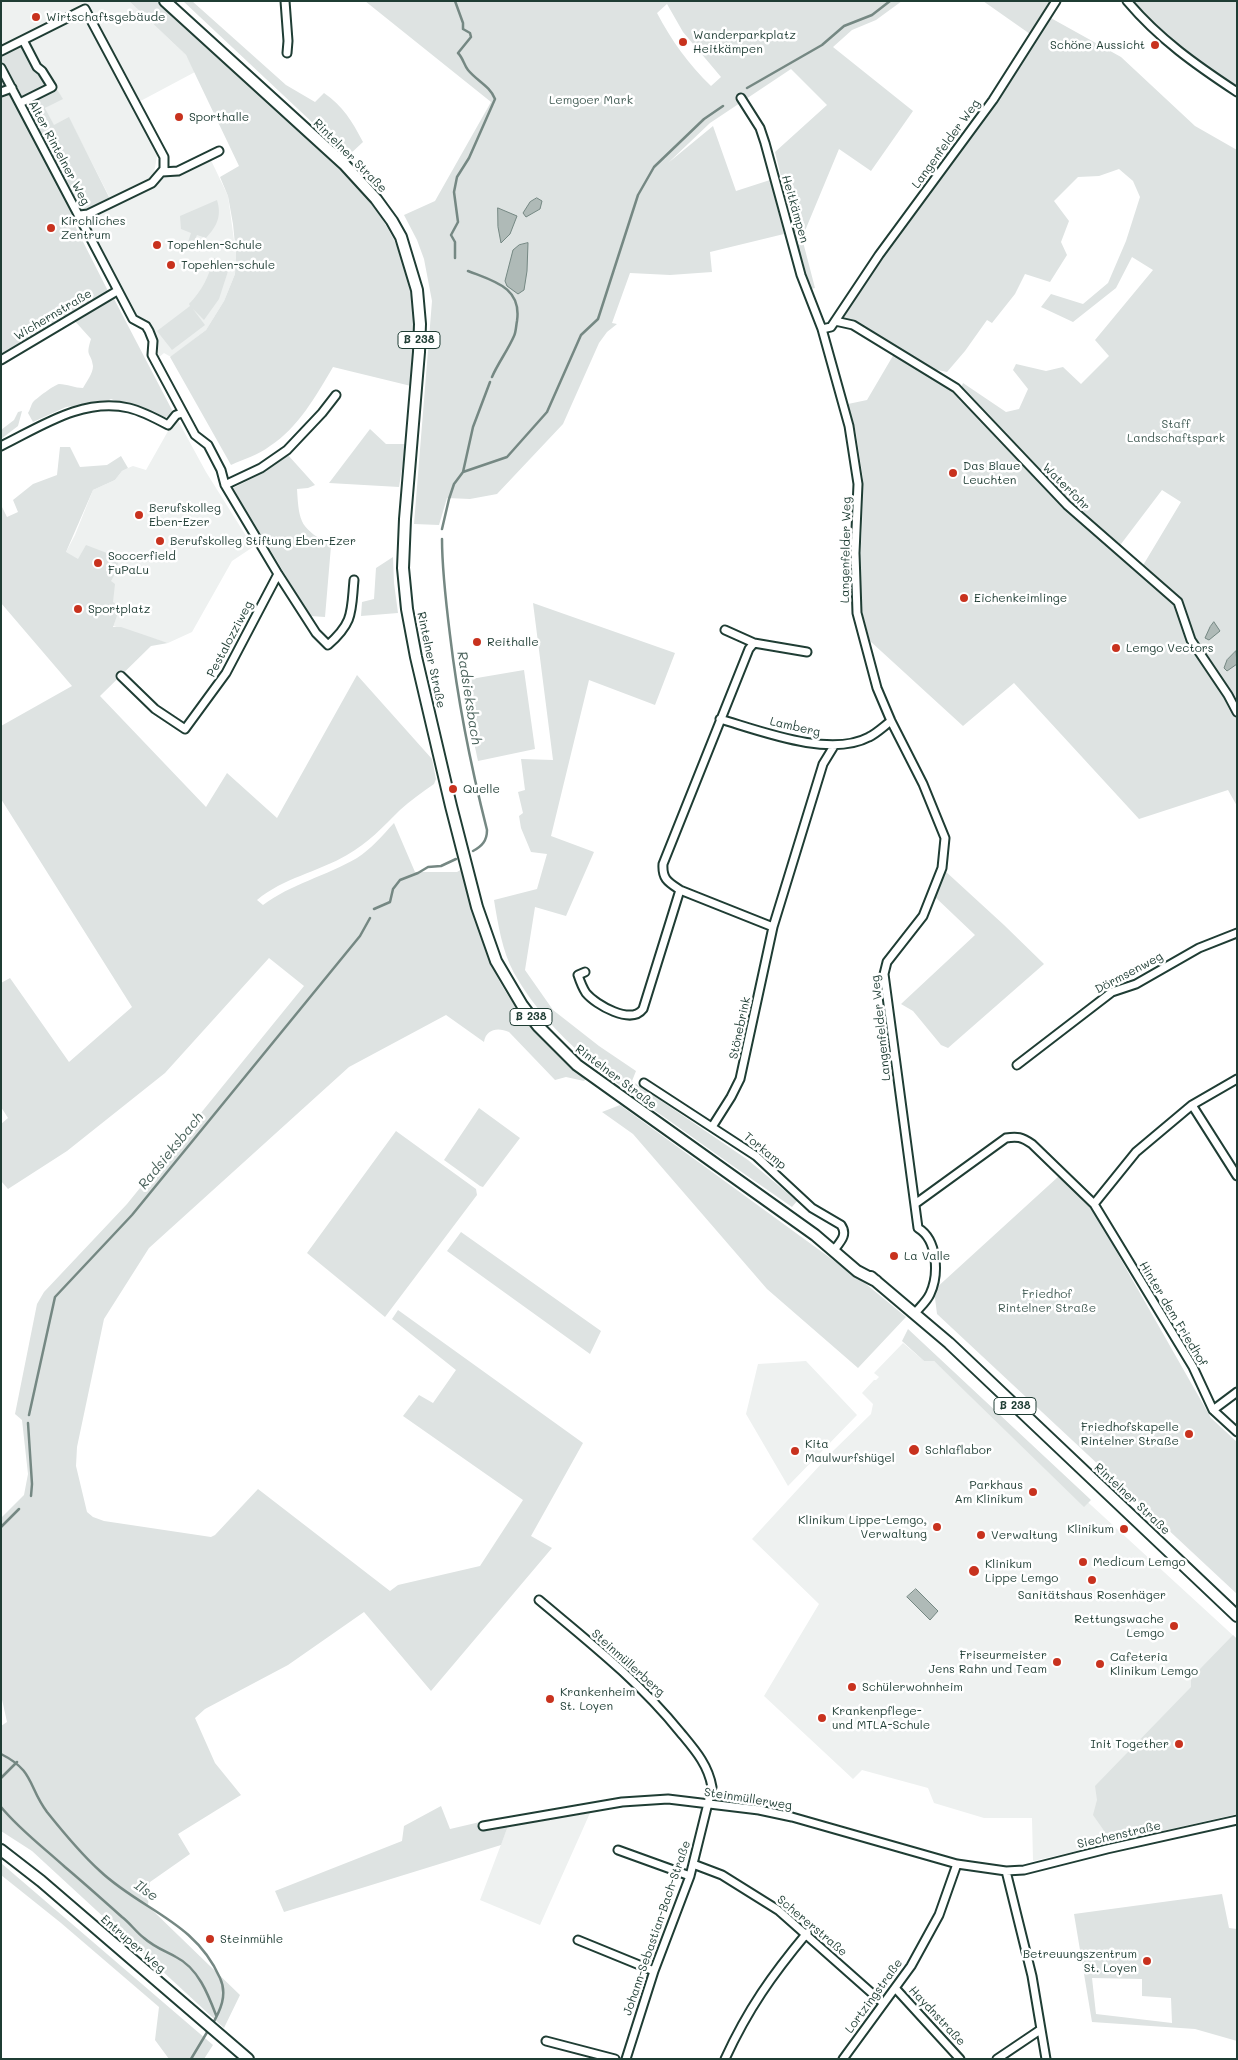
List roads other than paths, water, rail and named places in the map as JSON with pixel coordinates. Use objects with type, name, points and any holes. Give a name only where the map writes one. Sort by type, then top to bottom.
[{"type":"main road","name":"Rintelner Straße","points":[[165,1],[361,182],[392,221],[401,237],[410,262],[417,290],[420,324],[405,519],[404,568],[408,609],[416,657],[449,799],[477,907],[496,961],[522,1005],[538,1026],[577,1065],[837,1253],[856,1271],[876,1281],[915,1313],[1237,1616]]},
{"type":"main road","name":"Entruper Weg","points":[[1,1850],[41,1881],[248,2059]]},
{"type":"street","points":[[284,1],[288,41],[287,53]]},
{"type":"street","name":"Langenfelder Weg","points":[[915,1313],[930,1294],[935,1269],[934,1254],[930,1240],[918,1228],[884,974],[887,962],[924,916],[942,868],[945,838],[924,784],[891,721],[877,688],[857,613],[855,553],[858,484],[849,426],[822,329],[831,327],[836,321],[867,272],[993,100],[1056,1]]},
{"type":"street","points":[[1127,1],[1143,20],[1184,57],[1237,92]]},
{"type":"street","points":[[1,51],[85,9],[164,157],[162,172],[152,183],[88,214],[80,215]]},
{"type":"street","points":[[20,103],[52,88],[42,71],[37,67],[23,40]]},
{"type":"street","name":"Alter Rintelner Weg","points":[[1,68],[133,319],[146,326],[149,331],[154,341],[152,355],[195,435],[208,445],[222,470],[225,484]]},
{"type":"street","points":[[1,92],[12,88]]},
{"type":"street","name":"Heitkämpen","points":[[741,98],[760,128],[801,275],[822,329]]},
{"type":"street","points":[[162,172],[178,171],[218,151]]},
{"type":"street","name":"Wichernstraße","points":[[1,360],[117,290]]},
{"type":"street","name":"Waterfohr","points":[[836,321],[853,325],[956,388],[1073,510],[1178,602],[1191,640],[1228,695],[1237,712]]},
{"type":"street","points":[[336,395],[322,413],[287,450],[262,468],[225,484],[278,574],[316,633],[328,645],[339,635],[350,618],[354,580]]},
{"type":"street","points":[[1,446],[42,424],[93,408],[111,406],[129,408],[150,415],[168,425],[176,416],[182,413]]},
{"type":"street","name":"Pestalozziweg","points":[[121,676],[155,709],[185,729],[226,674],[278,574]]},
{"type":"street","points":[[725,630],[754,643],[807,652]]},
{"type":"street","points":[[754,643],[748,649],[664,864],[664,879],[680,890],[772,927]]},
{"type":"street","name":"Lamberg","points":[[720,719],[805,743],[834,746],[868,737],[891,721]]},
{"type":"street","name":"Stönebrink","points":[[712,1127],[731,1098],[740,1079],[772,927],[823,764],[834,746]]},
{"type":"street","points":[[584,972],[578,975],[580,983],[596,1002],[630,1016],[640,1014],[680,890]]},
{"type":"street","name":"Dörmsenweg","points":[[1017,1065],[1112,992],[1136,984],[1199,948],[1237,933]]},
{"type":"street","points":[[915,1204],[998,1142],[1016,1136],[1032,1144],[1094,1204],[1136,1152],[1192,1105],[1237,1079]]},
{"type":"street","name":"Torkamp","points":[[644,1084],[756,1156],[812,1208],[841,1225],[844,1228],[844,1236],[837,1253]]},
{"type":"street","points":[[1192,1105],[1237,1176]]},
{"type":"street","name":"Hinter dem Friedhof","points":[[1094,1204],[1193,1367],[1213,1410],[1237,1432]]},
{"type":"street","points":[[1213,1410],[1237,1392]]},
{"type":"street","name":"Steinmüllerberg","points":[[539,1600],[645,1692],[697,1751],[710,1775],[712,1787],[708,1804]]},
{"type":"street","name":"Steinmüllerweg","points":[[482,1826],[622,1802],[668,1799],[792,1816],[957,1864],[1006,1871]]},
{"type":"street","name":"Johann-Sebastian-Bach-Straße","points":[[626,2059],[654,1971],[690,1876],[708,1804]]},
{"type":"street","name":"Siechenstraße","points":[[1006,1871],[1024,1870],[1237,1820]]},
{"type":"street","points":[[618,1850],[690,1876]]},
{"type":"street","name":"Schererstraße","points":[[693,1864],[722,1876],[771,1905],[806,1933],[883,2003]]},
{"type":"street","name":"Lortzingstraße","points":[[843,2059],[911,1966],[939,1916],[957,1864]]},
{"type":"street","points":[[1006,1871],[1032,1976],[1046,2059]]},
{"type":"street","points":[[725,2059],[739,2029],[772,1975],[806,1933]]},
{"type":"street","points":[[578,1940],[654,1971]]},
{"type":"street","name":"Haydnstraße","points":[[896,1989],[960,2059]]},
{"type":"street","points":[[997,2059],[1040,2030]]},
{"type":"street","points":[[546,2041],[615,2059]]},
{"type":"waterway","name":"Radsieksbach","points":[[455,1],[463,23],[463,29],[470,33],[471,37],[458,53],[468,70],[487,87],[495,99],[469,158],[457,177],[454,192],[458,222],[451,235],[455,242],[455,258]]},
{"type":"waterway","points":[[747,88],[822,45],[844,26],[872,15],[890,1]]},
{"type":"waterway","points":[[463,472],[507,457],[547,412],[581,335],[598,319],[638,195],[654,167],[704,119],[723,106]]},
{"type":"waterway","name":"Radsieksbach","points":[[468,271],[496,282],[504,287],[515,300],[517,310],[515,334],[492,377]]},
{"type":"waterway","name":"Radsieksbach","points":[[442,529],[449,499],[454,484],[463,472],[473,427],[490,382]]},
{"type":"waterway","name":"Radsieksbach","points":[[442,539],[453,660],[470,757],[487,830],[483,843],[473,851]]},
{"type":"waterway","name":"Radsieksbach","points":[[374,909],[390,902],[393,889],[400,880],[428,867],[441,866],[456,859]]},
{"type":"waterway","name":"Radsieksbach","points":[[29,1415],[55,1297],[132,1215],[360,936],[370,918]]},
{"type":"waterway","name":"Radsieksbach","points":[[28,1423],[31,1496]]},
{"type":"waterway","name":"Radsieksbach","points":[[1,1527],[19,1509]]},
{"type":"waterway","name":"Ilse","points":[[1,1754],[20,1767],[30,1780],[47,1812],[72,1843],[93,1864],[116,1884],[182,1929],[209,1959],[220,1978],[223,1991],[222,2003],[212,2025]]},
{"type":"waterway","points":[[1,1778],[17,1762]]},
{"type":"waterway","points":[[1,1807],[24,1831],[125,1919],[141,1936],[184,1962],[206,1990],[216,2015]]},
{"type":"waterway","name":"Ilse","points":[[191,2059],[209,2029]]},
{"type":"place","name":"Wirtschaftsgebäude","points":[[36,17]]},
{"type":"place","name":"Wanderparkplatz Heitkämpen","points":[[683,42]]},
{"type":"place","name":"Schöne Aussicht","points":[[1155,45]]},
{"type":"place","name":"Sporthalle","points":[[179,117]]},
{"type":"place","name":"Kirchliches Zentrum","points":[[51,228]]},
{"type":"place","name":"Topehlen-Schule","points":[[157,245]]},
{"type":"place","name":"Topehlen-schule","points":[[171,265]]},
{"type":"place","name":"Das Blaue Leuchten","points":[[953,473]]},
{"type":"place","name":"Berufskolleg Eben-Ezer","points":[[139,515]]},
{"type":"place","name":"Berufskolleg Stiftung Eben-Ezer","points":[[160,541]]},
{"type":"place","name":"Soccerfield FuPaLu","points":[[98,563]]},
{"type":"place","name":"Eichenkeimlinge","points":[[964,598]]},
{"type":"place","name":"Sportplatz","points":[[78,609]]},
{"type":"place","name":"Reithalle","points":[[477,642]]},
{"type":"place","name":"Lemgo Vectors","points":[[1116,648]]},
{"type":"place","name":"Quelle","points":[[453,789]]},
{"type":"place","name":"La Valle","points":[[894,1256]]},
{"type":"place","name":"Friedhofskapelle Rintelner Straße","points":[[1189,1434]]},
{"type":"place","name":"Schlaflabor","points":[[914,1450]]},
{"type":"place","name":"Kita Maulwurfshügel","points":[[795,1451]]},
{"type":"place","name":"Parkhaus Am Klinikum","points":[[1033,1492]]},
{"type":"place","name":"Klinikum Lippe-Lemgo, Verwaltung","points":[[937,1527]]},
{"type":"place","name":"Klinikum","points":[[1124,1529]]},
{"type":"place","name":"Verwaltung","points":[[981,1535]]},
{"type":"place","name":"Medicum Lemgo","points":[[1083,1562]]},
{"type":"place","name":"Klinikum Lippe Lemgo","points":[[974,1571]]},
{"type":"place","name":"Sanitätshaus Rosenhäger","points":[[1092,1580]]},
{"type":"place","name":"Rettungswache Lemgo","points":[[1174,1626]]},
{"type":"place","name":"Friseurmeister Jens Rahn und Team","points":[[1057,1662]]},
{"type":"place","name":"Cafeteria Klinikum Lemgo","points":[[1100,1664]]},
{"type":"place","name":"Schülerwohnheim","points":[[852,1687]]},
{"type":"place","name":"Krankenheim St. Loyen","points":[[550,1699]]},
{"type":"place","name":"Krankenpflege- und MTLA-Schule","points":[[822,1718]]},
{"type":"place","name":"Init Together","points":[[1179,1744]]},
{"type":"place","name":"Steinmühle","points":[[210,1939]]},
{"type":"place","name":"Betreuungszentrum St. Loyen","points":[[1147,1961]]},
{"type":"park label","name":"Lemgoer Mark","points":[[591,100]]},
{"type":"park label","name":"Staff Landschaftspark","points":[[1176,431]]},
{"type":"park label","name":"Friedhof Rintelner Straße","points":[[1047,1301]]}]
